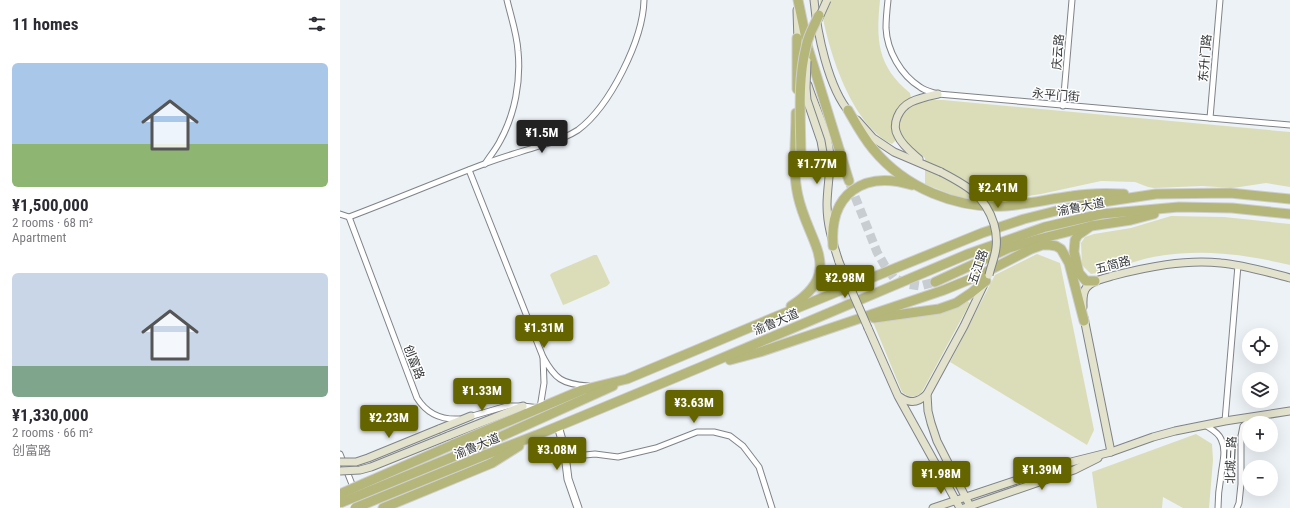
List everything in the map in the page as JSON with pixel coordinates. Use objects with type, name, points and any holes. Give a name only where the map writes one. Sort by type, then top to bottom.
[{"type":"highway","points":[[798,0],[808,48],[849,181]]},
{"type":"highway","points":[[801,206],[801,86],[803,60],[810,33],[819,15]]},
{"type":"highway","points":[[775,317],[800,301],[810,292],[817,282],[821,269],[820,256],[801,206],[796,183],[797,38]]},
{"type":"highway","points":[[848,110],[866,140],[874,150],[895,170],[920,188]]},
{"type":"highway","points":[[833,246],[833,226],[835,216],[844,199],[857,187],[866,183],[884,180],[904,183],[957,201],[993,206],[1022,204],[1087,194],[1156,194]]},
{"type":"highway","name":"渝鲁大道","points":[[340,494],[582,390],[627,379],[982,233],[1024,219],[1076,206],[1156,194],[1230,193],[1290,199]]},
{"type":"highway","points":[[935,282],[1009,248],[1091,226],[1131,220],[1179,207]]},
{"type":"highway","name":"渝鲁大道","points":[[356,508],[701,367],[968,254],[1045,227],[1101,214],[1179,207],[1232,208],[1290,214]]},
{"type":"highway","points":[[1091,226],[1078,235],[1075,240],[1074,252],[1079,273],[1082,278],[1089,282],[1095,281]]},
{"type":"highway","points":[[701,367],[760,352],[944,290],[978,276],[1031,249],[1050,244],[1061,249],[1069,263],[1084,321]]},
{"type":"highway","points":[[851,321],[939,309],[956,303],[971,293],[987,278]]},
{"type":"highway","points":[[340,503],[482,445],[627,379]]},
{"type":"highway","points":[[383,508],[492,463],[537,435]]},
{"type":"highway","points":[[393,508],[407,498]]},
{"type":"main road","points":[[798,0],[797,38],[806,79],[829,146],[830,159],[827,204]]},
{"type":"main road","name":"五江路","points":[[814,0],[815,20],[820,43],[837,91],[848,110],[873,138],[894,152],[922,162],[971,189],[980,197],[987,207],[996,231],[996,247],[987,278],[964,326],[927,394]]},
{"type":"main road","points":[[827,0],[819,15],[810,46],[806,88],[807,100],[821,140],[825,164],[829,231],[839,262],[898,396],[960,508]]},
{"type":"main road","points":[[922,162],[898,137],[895,131],[895,124],[899,113],[909,103],[917,99],[938,94]]},
{"type":"main road","name":"五简路","points":[[1111,452],[1084,321],[1085,289],[1095,281],[1133,271],[1199,262],[1238,265],[1290,278]]},
{"type":"main road","points":[[898,396],[907,402],[914,402],[921,400],[927,394]]},
{"type":"main road","points":[[927,394],[929,417],[937,441],[966,496],[968,507],[1074,470],[1111,452]]},
{"type":"main road","points":[[340,471],[360,470],[371,467],[523,406]]},
{"type":"main road","points":[[1261,416],[1290,411]]},
{"type":"main road","points":[[340,462],[356,462],[368,458],[471,416]]},
{"type":"main road","points":[[933,508],[1071,462],[1111,452],[1153,437],[1204,425],[1242,419]]},
{"type":"street","points":[[485,164],[500,141],[510,119],[519,72],[518,50],[507,0]]},
{"type":"street","points":[[340,214],[349,217],[485,164],[558,140],[578,129],[597,110],[616,83],[635,42],[642,20],[644,0]]},
{"type":"street","name":"永平门街","points":[[888,0],[886,28],[889,47],[898,65],[909,79],[922,88],[938,94],[1290,125]]},
{"type":"street","name":"庆云路","points":[[1063,106],[1072,0]]},
{"type":"street","name":"东升门路","points":[[1210,118],[1220,0]]},
{"type":"street","points":[[469,170],[543,357],[550,369],[559,379],[576,385],[595,386]]},
{"type":"street","name":"创富路","points":[[349,217],[417,398],[427,411],[440,417],[454,419],[471,416],[496,408],[523,406],[540,408]]},
{"type":"street","points":[[1225,421],[1238,265]]},
{"type":"street","points":[[540,408],[544,383],[543,357]]},
{"type":"street","name":"北城三路","points":[[1204,425],[1215,431],[1223,445],[1224,455],[1218,508]]},
{"type":"street","points":[[558,426],[563,441],[568,479],[578,508]]},
{"type":"street","points":[[565,457],[595,454],[618,457],[656,448],[696,432],[714,432],[730,436],[743,446],[759,467],[772,508]]},
{"type":"street","name":"北城三路","points":[[1237,508],[1239,504],[1241,484],[1242,433]]},
{"type":"street","points":[[340,454],[362,508]]},
{"type":"green space","points":[[820,0],[880,0],[878,28],[881,51],[891,73],[910,93],[911,98],[894,116],[892,127],[896,140],[892,144],[877,134],[864,119],[852,101],[842,81],[827,38]]},
{"type":"green space","points":[[932,100],[1290,132],[1290,187],[1266,183],[1233,188],[1202,186],[1154,188],[1135,182],[1101,181],[1041,194],[1007,199],[960,198],[925,184],[925,158],[906,142],[899,130],[900,118],[907,108],[913,104]]},
{"type":"green space","points":[[1171,216],[1224,217],[1290,224],[1290,265],[1239,255],[1189,253],[1153,257],[1107,271],[1091,274],[1082,265],[1081,243],[1085,237],[1094,234],[1131,228]]},
{"type":"green space","points":[[1037,254],[1060,263],[1094,430],[1087,445],[950,362],[995,275]]},
{"type":"green space","points":[[597,255],[610,283],[607,286],[563,305],[550,275]]},
{"type":"green space","points":[[967,301],[970,303],[921,393],[913,397],[902,392],[873,322]]},
{"type":"green space","points":[[1196,434],[1212,444],[1213,460],[1209,508],[1183,508],[1163,497],[1162,508],[1097,508],[1092,472]]},
{"type":"tunnel","points":[[850,184],[877,252],[894,278],[907,284],[920,286],[935,282]]}]
